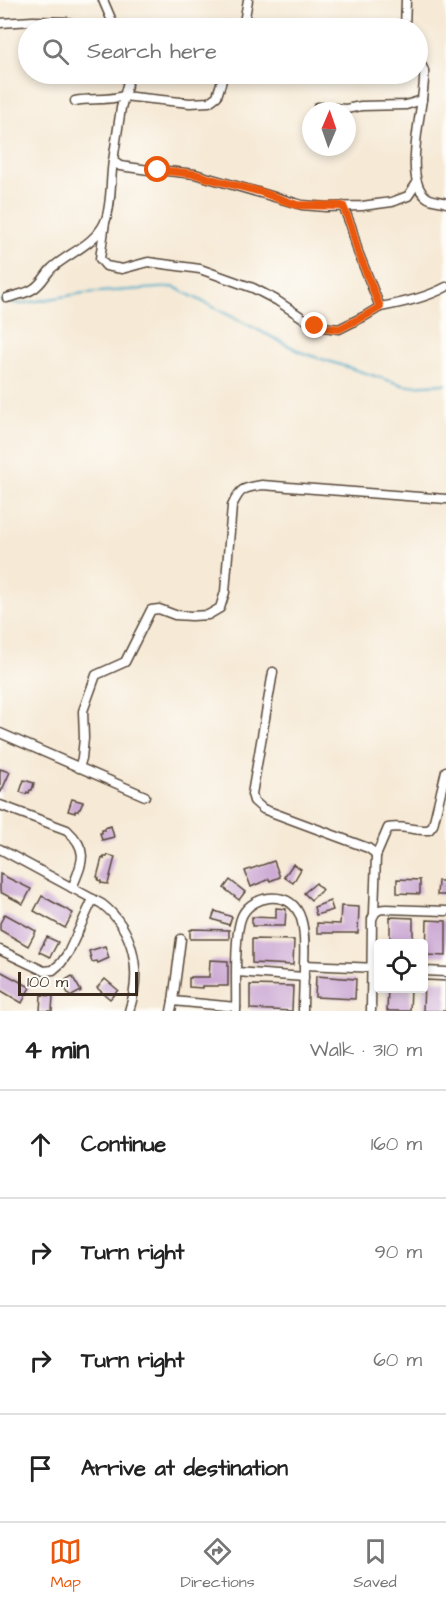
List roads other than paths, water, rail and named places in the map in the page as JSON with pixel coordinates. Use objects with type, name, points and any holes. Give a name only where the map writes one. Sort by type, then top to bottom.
[{"type":"street","points":[[103,0],[109,18]]},
{"type":"street","points":[[245,18],[248,0]]},
{"type":"street","points":[[405,18],[406,0]]},
{"type":"street","points":[[0,23],[18,22]]},
{"type":"street","points":[[127,84],[112,161],[109,201],[100,260],[106,266],[122,269],[148,262],[200,269],[253,288],[315,326],[339,329],[380,307],[404,303],[446,287]]},
{"type":"street","points":[[75,102],[88,99],[114,99],[123,96],[190,103],[209,102],[217,96],[221,84]]},
{"type":"street","points":[[423,84],[414,157],[415,175],[417,183],[428,198],[446,203]]},
{"type":"street","points":[[356,107],[406,105],[422,100]]},
{"type":"street","points":[[112,161],[120,166],[195,174],[261,192],[297,205],[362,206],[392,202],[408,196],[426,196]]},
{"type":"street","points":[[408,196],[417,183]]},
{"type":"street","points":[[343,206],[380,307]]},
{"type":"street","points":[[7,298],[32,290],[40,284],[51,269],[93,238],[105,222]]},
{"type":"street","points":[[79,768],[84,738],[83,711],[96,675],[125,662],[151,610],[159,609],[175,615],[192,616],[208,615],[220,608],[225,592],[232,506],[238,493],[245,488],[262,485],[446,499]]},
{"type":"street","points":[[273,672],[252,794],[254,801],[263,810],[368,848],[376,856]]},
{"type":"street","points":[[0,733],[145,796]]},
{"type":"street","points":[[374,952],[372,919],[376,856],[388,828],[397,826],[429,830],[433,825],[446,771]]},
{"type":"street","points":[[0,805],[67,831],[75,837],[83,853],[83,861],[72,888]]},
{"type":"street","points":[[0,849],[93,899],[109,910],[122,925],[134,952],[136,978],[129,1011]]},
{"type":"street","points":[[173,1001],[236,1009],[237,943],[242,915],[256,902],[266,898],[275,898],[288,901],[298,911],[304,925],[303,1011]]},
{"type":"street","points":[[0,950],[44,971],[53,970],[68,953],[93,899]]},
{"type":"street","points":[[374,913],[379,909],[446,912]]},
{"type":"street","points":[[171,1011],[181,939]]},
{"type":"street","points":[[304,965],[374,968]]},
{"type":"street","points":[[428,971],[446,972]]},
{"type":"street","points":[[237,972],[304,977]]},
{"type":"street","points":[[371,1011],[374,979]]},
{"type":"waterway","points":[[0,300],[20,304],[84,293],[174,287],[303,353],[406,386],[446,384]]}]
